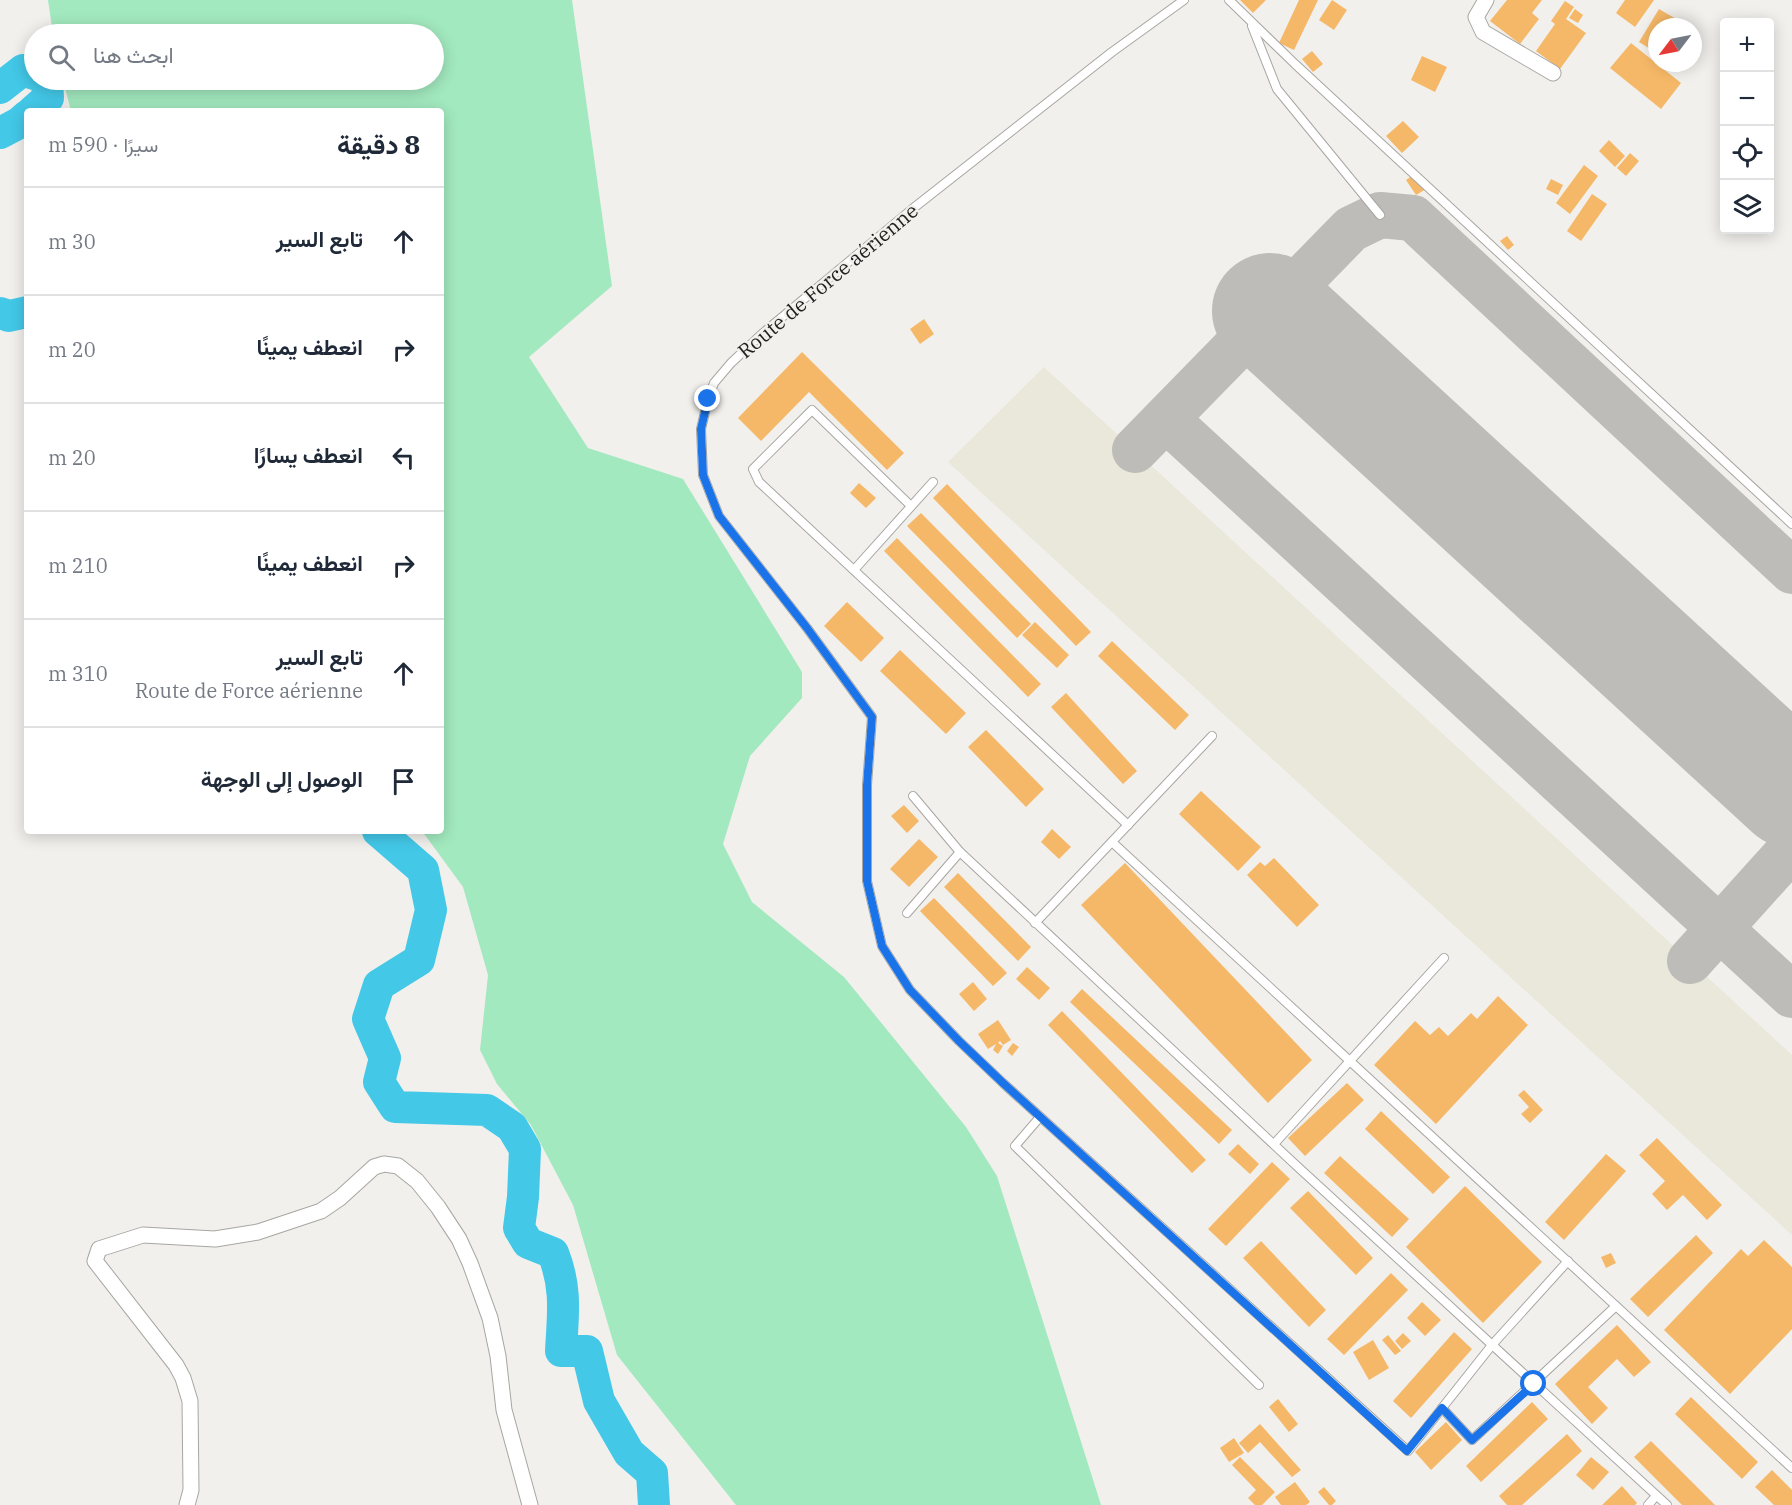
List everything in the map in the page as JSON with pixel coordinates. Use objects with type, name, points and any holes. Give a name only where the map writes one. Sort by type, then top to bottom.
[{"type":"street","points":[[1486,0],[1476,17],[1483,32],[1553,73]]},
{"type":"street","points":[[187,1505],[191,1490],[188,1391],[176,1365],[95,1261],[99,1249],[143,1234],[215,1239],[258,1232],[321,1211],[340,1198],[375,1167],[384,1164],[398,1167],[417,1181],[459,1239],[470,1263],[490,1318],[498,1356],[504,1410],[530,1505]]},
{"type":"lane","name":"Route de Force aérienne","points":[[1184,0],[1103,59],[911,210],[763,333],[731,363],[714,384],[708,399],[701,429],[703,475],[719,516],[807,628],[872,717],[867,785],[867,881],[882,946],[910,990],[959,1041],[1040,1118],[1407,1451],[1442,1408]]},
{"type":"lane","points":[[1229,0],[1792,525]]},
{"type":"lane","points":[[1250,22],[1277,89],[1380,215]]},
{"type":"lane","points":[[911,506],[812,410],[753,469],[759,482],[1128,825]]},
{"type":"lane","points":[[854,570],[933,482]]},
{"type":"lane","points":[[1035,923],[1212,736]]},
{"type":"lane","points":[[913,796],[960,852],[1035,923],[1667,1505]]},
{"type":"lane","points":[[1112,842],[1792,1468]]},
{"type":"lane","points":[[907,913],[960,852]]},
{"type":"lane","points":[[1274,1144],[1444,958]]},
{"type":"lane","points":[[1040,1118],[1015,1146],[1259,1385]]},
{"type":"lane","points":[[1568,1261],[1492,1345],[1442,1408],[1472,1440],[1616,1306]]},
{"type":"lane","points":[[1648,1505],[1656,1496]]},
{"type":"shaded area","points":[[1044,367],[1792,1055],[1792,1235],[948,462]]},
{"type":"green space","points":[[48,0],[572,0],[612,286],[529,357],[588,448],[683,479],[802,672],[802,698],[750,756],[723,844],[752,902],[844,977],[966,1127],[997,1176],[1101,1505],[736,1505],[617,1355],[573,1205],[531,1125],[497,1084],[480,1050],[488,975],[463,887],[424,834],[444,834],[444,108],[70,108],[66,90],[444,90],[444,24],[52,24]]},
{"type":"building","points":[[1240,0],[1266,0],[1253,13]]},
{"type":"building","points":[[1299,0],[1318,0],[1294,50],[1279,43]]},
{"type":"building","points":[[1332,0],[1347,10],[1334,30],[1319,20]]},
{"type":"building","points":[[1507,0],[1542,0],[1532,13],[1539,19],[1520,44],[1490,21]]},
{"type":"building","points":[[1625,0],[1654,0],[1635,27],[1616,13]]},
{"type":"building","points":[[1565,1],[1574,7],[1566,19],[1586,33],[1560,69],[1536,51],[1555,24],[1551,21]]},
{"type":"building","points":[[1575,9],[1583,15],[1578,23],[1569,18]]},
{"type":"building","points":[[1659,9],[1675,18],[1654,18]]},
{"type":"building","points":[[1648,27],[1648,48],[1639,42]]},
{"type":"building","points":[[1631,43],[1648,57],[1648,72],[1667,72],[1681,83],[1661,109],[1610,68]]},
{"type":"building","points":[[1312,51],[1323,64],[1313,72],[1302,59]]},
{"type":"building","points":[[1422,56],[1447,67],[1435,92],[1411,80]]},
{"type":"building","points":[[1403,121],[1419,137],[1402,153],[1386,136]]},
{"type":"building","points":[[1609,140],[1625,156],[1615,167],[1599,151]]},
{"type":"building","points":[[1630,153],[1639,161],[1626,176],[1617,168]]},
{"type":"building","points":[[1584,165],[1598,176],[1570,214],[1556,203]]},
{"type":"building","points":[[1416,173],[1426,189],[1416,195],[1406,180]]},
{"type":"building","points":[[1551,179],[1563,185],[1558,195],[1546,189]]},
{"type":"building","points":[[1592,194],[1607,204],[1581,241],[1567,231]]},
{"type":"building","points":[[1507,236],[1514,245],[1508,250],[1500,241]]},
{"type":"building","points":[[924,319],[934,334],[920,344],[910,329]]},
{"type":"building","points":[[802,352],[904,453],[887,470],[809,392],[761,441],[738,418]]},
{"type":"building","points":[[859,483],[876,498],[866,508],[850,493]]},
{"type":"building","points":[[947,484],[1091,632],[1076,646],[933,498]]},
{"type":"building","points":[[921,513],[1031,624],[1017,638],[907,526]]},
{"type":"building","points":[[897,538],[1041,684],[1028,697],[884,551]]},
{"type":"building","points":[[847,602],[884,638],[861,662],[824,626]]},
{"type":"building","points":[[1035,622],[1069,655],[1057,668],[1022,635]]},
{"type":"building","points":[[1112,641],[1189,715],[1175,730],[1098,656]]},
{"type":"building","points":[[900,650],[966,713],[946,734],[880,671]]},
{"type":"building","points":[[1066,693],[1137,771],[1123,784],[1051,707]]},
{"type":"building","points":[[986,730],[1044,789],[1026,807],[968,747]]},
{"type":"building","points":[[1201,791],[1261,847],[1238,871],[1179,814]]},
{"type":"building","points":[[904,805],[919,821],[907,833],[891,816]]},
{"type":"building","points":[[1052,829],[1071,847],[1059,859],[1041,842]]},
{"type":"building","points":[[919,839],[938,857],[909,887],[890,869]]},
{"type":"building","points":[[1274,858],[1319,905],[1297,927],[1247,875],[1260,862],[1265,866]]},
{"type":"building","points":[[1125,863],[1312,1060],[1268,1103],[1081,905]]},
{"type":"building","points":[[958,873],[1031,947],[1018,961],[944,887]]},
{"type":"building","points":[[934,898],[1007,973],[993,986],[920,911]]},
{"type":"building","points":[[1027,967],[1050,988],[1039,1000],[1016,979]]},
{"type":"building","points":[[973,982],[987,999],[974,1011],[959,994]]},
{"type":"building","points":[[1082,989],[1232,1130],[1219,1144],[1070,1002]]},
{"type":"building","points":[[1498,996],[1528,1025],[1436,1124],[1374,1065],[1415,1021],[1430,1035],[1439,1027],[1448,1036],[1471,1013],[1477,1019]]},
{"type":"building","points":[[1062,1011],[1206,1160],[1192,1173],[1048,1025]]},
{"type":"building","points":[[998,1020],[1011,1040],[1003,1045],[1000,1041],[998,1043],[1003,1046],[998,1054],[993,1050],[996,1044],[988,1049],[978,1034]]},
{"type":"building","points":[[1013,1043],[1019,1047],[1012,1056],[1007,1051]]},
{"type":"building","points":[[1347,1083],[1364,1100],[1305,1156],[1288,1138]]},
{"type":"building","points":[[1524,1090],[1543,1110],[1530,1123],[1521,1114],[1529,1107],[1518,1095]]},
{"type":"building","points":[[1381,1111],[1450,1177],[1433,1194],[1365,1129]]},
{"type":"building","points":[[1657,1138],[1722,1205],[1707,1220],[1683,1195],[1667,1210],[1652,1194],[1665,1181],[1639,1155]]},
{"type":"building","points":[[1238,1144],[1259,1164],[1250,1174],[1228,1154]]},
{"type":"building","points":[[1606,1154],[1626,1171],[1564,1240],[1545,1222]]},
{"type":"building","points":[[1340,1156],[1409,1219],[1392,1237],[1324,1173]]},
{"type":"building","points":[[1272,1162],[1290,1179],[1226,1246],[1208,1229]]},
{"type":"building","points":[[1465,1186],[1542,1262],[1483,1323],[1406,1247]]},
{"type":"building","points":[[1308,1191],[1373,1258],[1356,1275],[1290,1208]]},
{"type":"building","points":[[1696,1235],[1713,1253],[1648,1317],[1630,1299]]},
{"type":"building","points":[[1764,1240],[1792,1267],[1792,1329],[1730,1394],[1664,1330],[1741,1249],[1748,1256]]},
{"type":"building","points":[[1261,1241],[1326,1310],[1309,1327],[1243,1258]]},
{"type":"building","points":[[1611,1253],[1616,1263],[1606,1268],[1601,1257]]},
{"type":"building","points":[[1391,1273],[1408,1290],[1344,1355],[1327,1339]]},
{"type":"building","points":[[1422,1302],[1441,1320],[1425,1336],[1407,1318]]},
{"type":"building","points":[[1617,1325],[1651,1362],[1634,1377],[1617,1359],[1588,1387],[1608,1408],[1592,1424],[1555,1384]]},
{"type":"building","points":[[1454,1332],[1472,1349],[1411,1418],[1393,1401]]},
{"type":"building","points":[[1403,1333],[1411,1341],[1402,1349],[1395,1341]]},
{"type":"building","points":[[1388,1335],[1401,1351],[1395,1355],[1382,1340]]},
{"type":"building","points":[[1373,1340],[1389,1368],[1369,1380],[1353,1352]]},
{"type":"building","points":[[1691,1397],[1758,1462],[1742,1479],[1675,1414]]},
{"type":"building","points":[[1278,1399],[1298,1424],[1289,1432],[1269,1407]]},
{"type":"building","points":[[1532,1402],[1548,1419],[1481,1482],[1466,1466]]},
{"type":"building","points":[[1446,1422],[1462,1440],[1431,1470],[1415,1452]]},
{"type":"building","points":[[1260,1424],[1301,1470],[1292,1477],[1260,1442],[1248,1453],[1239,1443]]},
{"type":"building","points":[[1567,1434],[1582,1451],[1522,1505],[1507,1505],[1499,1496]]},
{"type":"building","points":[[1234,1438],[1244,1453],[1229,1462],[1220,1448]]},
{"type":"building","points":[[1651,1441],[1715,1505],[1682,1505],[1634,1457]]},
{"type":"building","points":[[1240,1457],[1275,1492],[1262,1505],[1255,1505],[1248,1498],[1256,1490],[1232,1465]]},
{"type":"building","points":[[1591,1457],[1609,1472],[1593,1490],[1576,1475]]},
{"type":"building","points":[[1772,1470],[1792,1490],[1792,1505],[1774,1505],[1755,1487]]},
{"type":"building","points":[[1295,1482],[1310,1502],[1306,1505],[1281,1505],[1275,1497]]},
{"type":"building","points":[[1622,1486],[1637,1503],[1635,1505],[1602,1505]]},
{"type":"building","points":[[1324,1487],[1336,1501],[1332,1505],[1329,1505],[1318,1492]]},
{"type":"waterway","points":[[0,88],[24,70]]},
{"type":"waterway","points":[[36,108],[48,98],[48,90]]},
{"type":"waterway","points":[[0,133],[24,119]]},
{"type":"waterway","points":[[0,313],[9,316],[24,313]]},
{"type":"waterway","points":[[381,834],[423,870],[431,910],[419,960],[379,985],[368,1019],[385,1058],[379,1082],[395,1107],[487,1110],[512,1127],[525,1149],[519,1228],[528,1243],[553,1253],[563,1301],[561,1351],[587,1351],[599,1401],[629,1453],[652,1473],[654,1505]]},
{"type":"taxiway","points":[[1135,450],[1351,229],[1380,215],[1413,218],[1792,571]]},
{"type":"taxiway","points":[[1166,419],[1792,995]]},
{"type":"taxiway","points":[[1690,961],[1792,848]]},
{"type":"runway","points":[[1270,311],[1792,790]]},
{"type":"route","points":[[708,399],[701,429],[703,475],[719,516],[807,628],[872,717],[867,785],[867,881],[882,946],[910,990],[1003,1083],[1407,1451],[1442,1408],[1472,1440],[1534,1384]]}]
